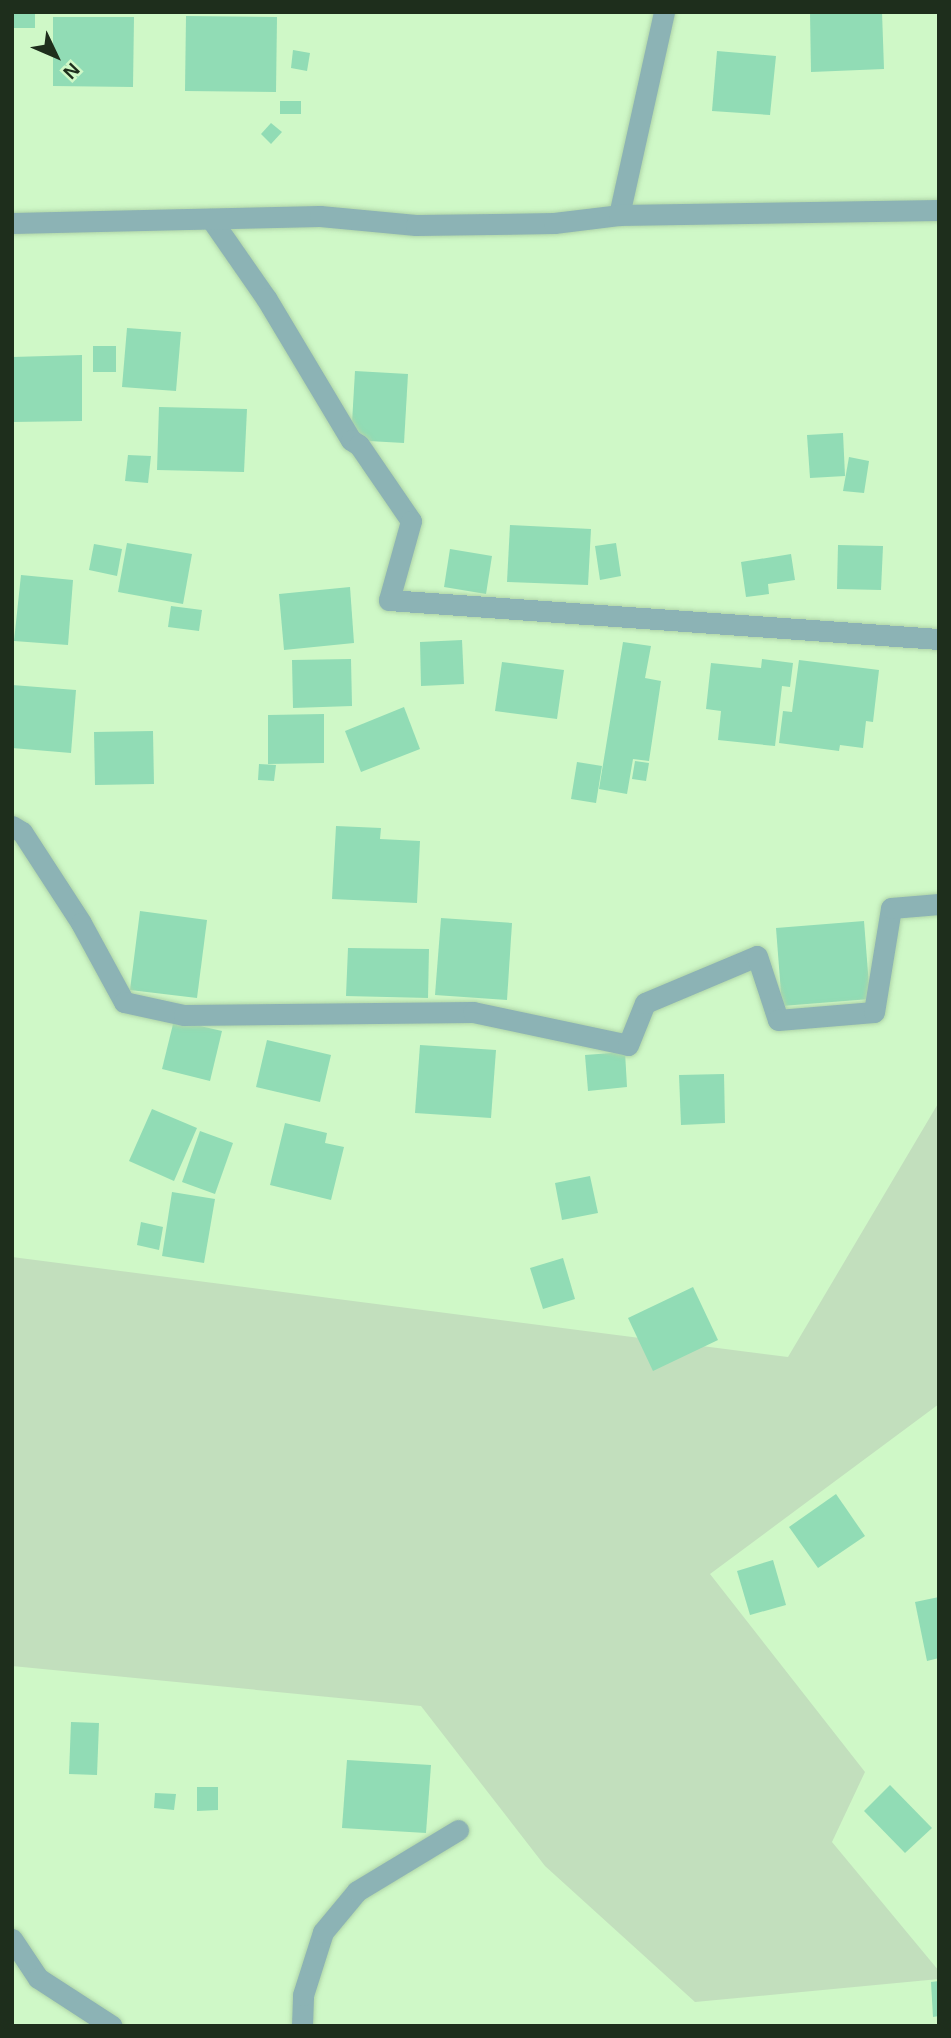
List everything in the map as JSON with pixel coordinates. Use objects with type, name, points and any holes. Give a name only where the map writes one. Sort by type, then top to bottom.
[{"type":"street","points":[[619,215],[664,12]]},
{"type":"street","points":[[12,223],[320,216],[416,225],[554,223],[619,215],[939,210]]},
{"type":"street","points":[[211,219],[267,298],[351,440],[359,445],[411,521],[389,600],[939,639]]},
{"type":"street","points":[[12,826],[22,832],[81,923],[124,1002],[184,1015],[473,1012],[628,1045],[645,1003],[757,956],[778,1020],[874,1012],[891,908],[939,904]]},
{"type":"street","points":[[302,2026],[303,1995],[323,1932],[357,1891],[458,1830]]},
{"type":"street","points":[[12,1940],[38,1979],[112,2026]]},
{"type":"green space","points":[[939,1102],[939,1404],[710,1574],[865,1772],[832,1842],[939,1971],[939,1979],[695,2002],[545,1866],[421,1706],[12,1666],[12,1257],[788,1357]]},
{"type":"building","points":[[12,12],[35,12],[35,28],[12,28]]},
{"type":"building","points":[[810,12],[882,12],[884,69],[811,72]]},
{"type":"building","points":[[186,16],[277,17],[276,92],[185,91]]},
{"type":"building","points":[[53,17],[134,17],[133,87],[53,86]]},
{"type":"building","points":[[293,50],[310,53],[307,71],[291,68]]},
{"type":"building","points":[[717,51],[776,56],[770,115],[712,111]]},
{"type":"building","points":[[280,101],[301,101],[301,114],[280,114]]},
{"type":"building","points":[[271,123],[282,132],[271,144],[261,134]]},
{"type":"building","points":[[127,328],[181,332],[176,391],[122,387]]},
{"type":"building","points":[[93,346],[116,346],[116,372],[93,372]]},
{"type":"building","points":[[82,355],[82,421],[12,422],[12,357]]},
{"type":"building","points":[[355,371],[408,374],[404,443],[351,440]]},
{"type":"building","points":[[159,407],[247,409],[244,472],[157,470]]},
{"type":"building","points":[[843,433],[845,476],[810,478],[807,435]]},
{"type":"building","points":[[128,455],[151,456],[148,483],[125,481]]},
{"type":"building","points":[[849,457],[869,461],[864,493],[843,491]]},
{"type":"building","points":[[510,525],[591,529],[588,585],[507,582]]},
{"type":"building","points":[[127,543],[192,554],[183,604],[118,592]]},
{"type":"building","points":[[616,543],[621,576],[600,580],[595,546]]},
{"type":"building","points":[[94,544],[122,549],[117,576],[89,570]]},
{"type":"building","points":[[838,545],[883,546],[881,590],[837,589]]},
{"type":"building","points":[[450,549],[492,556],[486,594],[444,587]]},
{"type":"building","points":[[791,554],[795,580],[768,584],[769,594],[746,597],[741,562]]},
{"type":"building","points":[[21,575],[73,580],[68,645],[14,641]]},
{"type":"building","points":[[350,587],[354,643],[284,650],[279,594]]},
{"type":"building","points":[[171,606],[202,610],[199,631],[168,627]]},
{"type":"building","points":[[462,640],[464,684],[421,686],[420,642]]},
{"type":"building","points":[[623,642],[651,646],[645,678],[661,681],[649,761],[633,759],[627,794],[599,789]]},
{"type":"building","points":[[351,659],[352,706],[293,708],[292,660]]},
{"type":"building","points":[[762,659],[793,663],[790,687],[782,686],[775,746],[718,740],[721,711],[706,709],[711,663],[761,668]]},
{"type":"building","points":[[799,660],[879,670],[873,722],[866,721],[863,748],[840,745],[839,751],[779,743],[783,711],[792,712]]},
{"type":"building","points":[[502,662],[564,670],[557,719],[495,711]]},
{"type":"building","points":[[12,685],[76,690],[71,753],[12,748]]},
{"type":"building","points":[[404,707],[420,749],[361,772],[345,731]]},
{"type":"building","points":[[324,714],[324,763],[268,764],[268,715]]},
{"type":"building","points":[[153,731],[154,784],[95,785],[94,732]]},
{"type":"building","points":[[635,761],[649,763],[646,781],[632,779]]},
{"type":"building","points":[[577,762],[602,766],[596,803],[571,799]]},
{"type":"building","points":[[259,764],[276,765],[274,781],[258,780]]},
{"type":"building","points":[[336,826],[381,828],[380,839],[420,841],[417,903],[332,899]]},
{"type":"building","points":[[140,911],[207,920],[197,998],[130,990]]},
{"type":"building","points":[[441,918],[512,923],[507,1000],[435,995]]},
{"type":"building","points":[[864,921],[870,999],[782,1006],[776,928]]},
{"type":"building","points":[[348,948],[429,949],[428,998],[346,996]]},
{"type":"building","points":[[174,1020],[222,1031],[210,1081],[162,1069]]},
{"type":"building","points":[[267,1040],[331,1055],[320,1102],[256,1087]]},
{"type":"building","points":[[420,1045],[496,1050],[491,1118],[415,1113]]},
{"type":"building","points":[[625,1052],[627,1087],[588,1091],[585,1055]]},
{"type":"building","points":[[724,1074],[725,1123],[681,1125],[679,1075]]},
{"type":"building","points":[[152,1109],[197,1128],[174,1181],[129,1161]]},
{"type":"building","points":[[285,1123],[327,1133],[325,1143],[344,1147],[331,1200],[270,1185]]},
{"type":"building","points":[[200,1131],[233,1143],[215,1194],[182,1182]]},
{"type":"building","points":[[590,1176],[598,1213],[562,1220],[555,1183]]},
{"type":"building","points":[[172,1192],[215,1199],[204,1263],[162,1256]]},
{"type":"building","points":[[141,1222],[163,1227],[159,1250],[137,1245]]},
{"type":"building","points":[[563,1258],[575,1299],[543,1309],[530,1268]]},
{"type":"building","points":[[693,1287],[718,1340],[653,1371],[628,1318]]},
{"type":"building","points":[[836,1494],[865,1536],[818,1568],[789,1527]]},
{"type":"building","points":[[773,1560],[786,1605],[750,1615],[737,1571]]},
{"type":"building","points":[[939,1597],[939,1658],[927,1661],[915,1602]]},
{"type":"building","points":[[71,1722],[99,1723],[97,1775],[69,1774]]},
{"type":"building","points":[[347,1760],[431,1765],[426,1833],[342,1828]]},
{"type":"building","points":[[890,1785],[932,1828],[905,1853],[864,1811]]},
{"type":"building","points":[[197,1787],[218,1787],[218,1810],[197,1811]]},
{"type":"building","points":[[155,1793],[176,1794],[174,1810],[154,1808]]},
{"type":"building","points":[[939,1981],[939,2016],[933,2017],[931,1982]]}]
